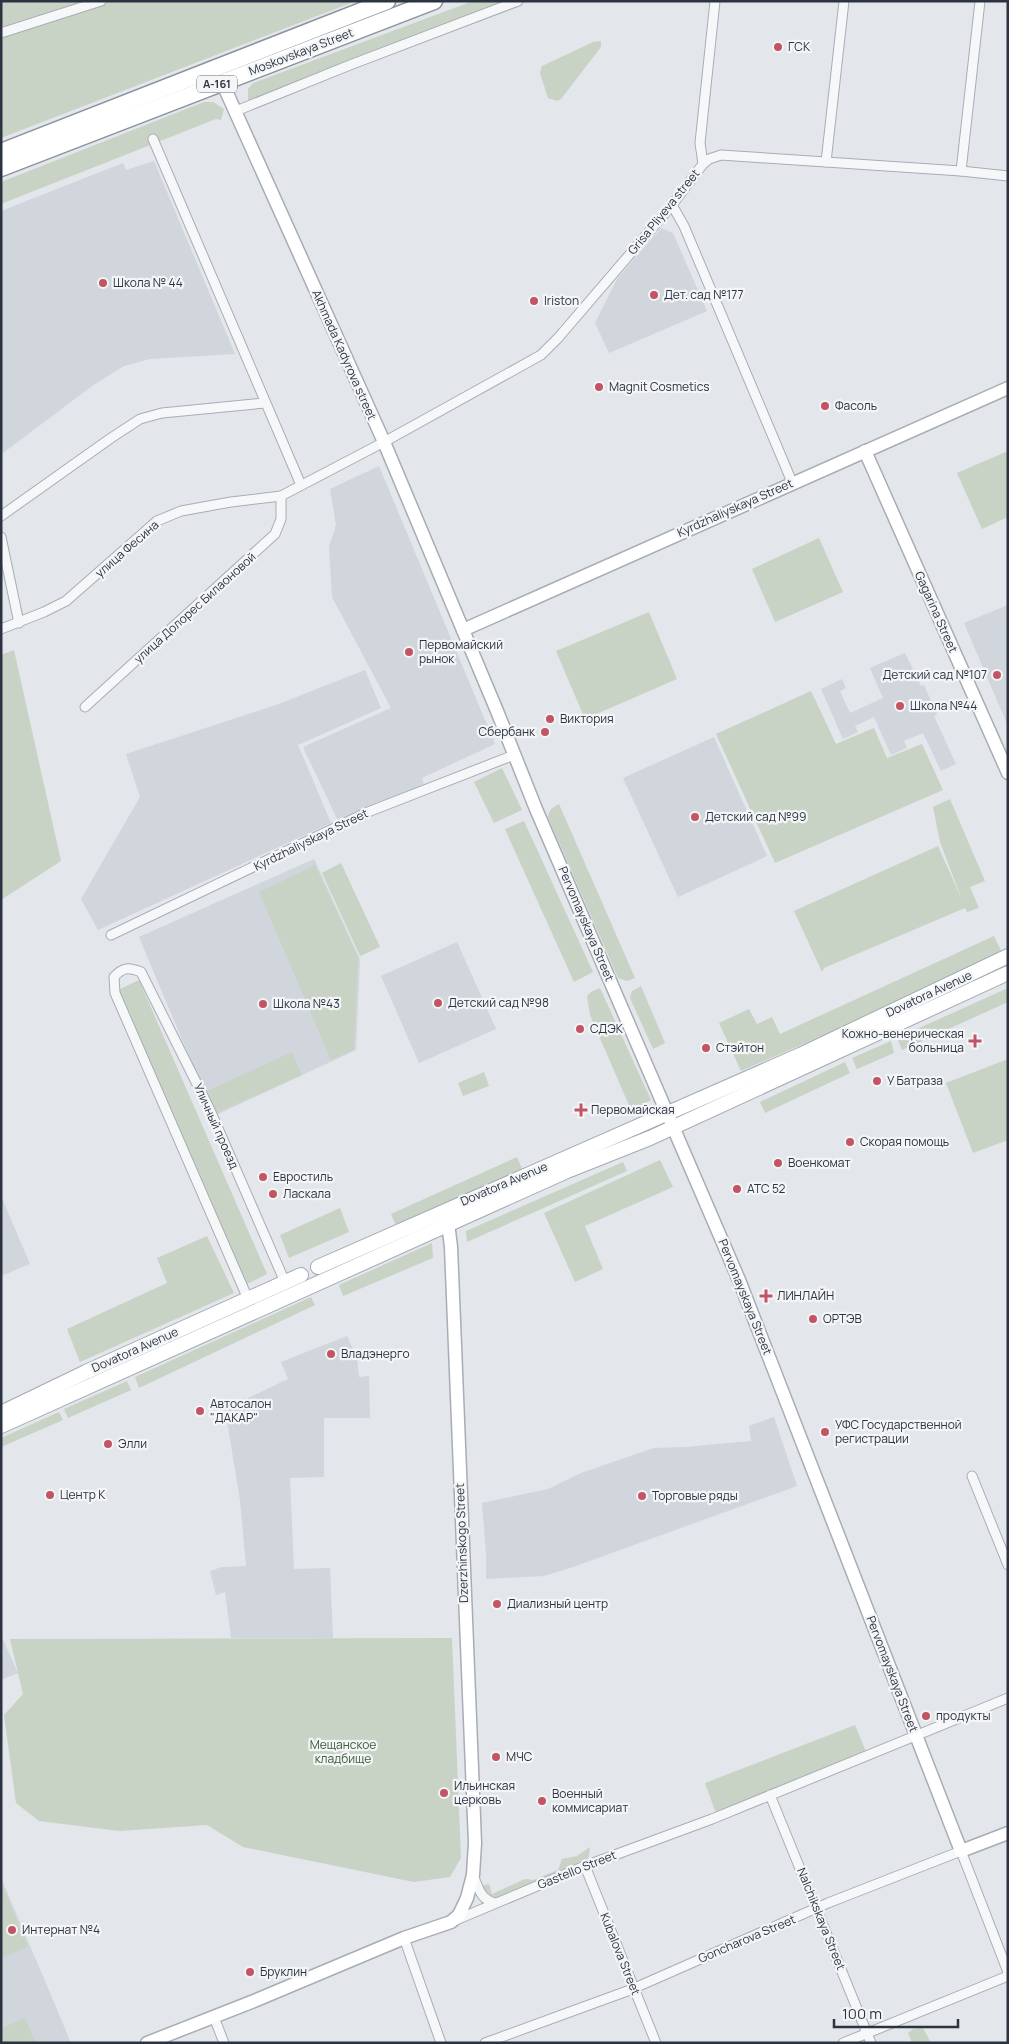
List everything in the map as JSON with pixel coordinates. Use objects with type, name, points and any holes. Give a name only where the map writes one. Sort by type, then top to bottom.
[{"type":"highway","name":"Moskovskaya Street","points":[[1,152],[368,4],[387,1]]},
{"type":"highway","name":"Moskovskaya Street","points":[[1,168],[434,1]]},
{"type":"main road","name":"Dovatora Avenue","points":[[318,1267],[800,1054],[1008,956]]},
{"type":"main road","name":"Dovatora Avenue","points":[[1,1426],[567,1171],[674,1127],[1008,973]]},
{"type":"main road","name":"Dovatora Avenue","points":[[1,1413],[86,1372],[301,1275]]},
{"type":"street","points":[[1,33],[101,1]]},
{"type":"street","points":[[236,111],[350,64],[518,1]]},
{"type":"street","points":[[703,164],[700,142],[715,1]]},
{"type":"street","points":[[826,162],[844,1]]},
{"type":"street","points":[[962,171],[980,1]]},
{"type":"street","name":"Akhmada Kadyrova street","points":[[222,82],[285,226],[384,442],[463,630]]},
{"type":"street","points":[[153,139],[301,484]]},
{"type":"street","name":"Grisa Pliyeva street","points":[[301,484],[384,442],[541,355],[558,338],[672,205],[703,164],[709,159],[720,155],[962,171],[1008,176]]},
{"type":"street","points":[[672,205],[684,226],[792,482]]},
{"type":"street","name":"Kyrdzhaliyskaya Street","points":[[463,630],[792,482],[1008,388]]},
{"type":"street","points":[[1,516],[116,434],[140,420],[162,413],[265,403]]},
{"type":"street","name":"Gagarina Street","points":[[865,451],[1008,773]]},
{"type":"street","name":"улица Фесина","points":[[1,629],[19,623],[66,601],[157,521],[181,511],[281,496],[301,484]]},
{"type":"street","name":"улица Долорес Билаоновой","points":[[85,707],[275,534],[281,519],[281,496]]},
{"type":"street","points":[[1,537],[19,623]]},
{"type":"street","name":"Pervomayskaya Street","points":[[463,630],[514,755],[743,1289],[1008,1972]]},
{"type":"street","name":"Kyrdzhaliyskaya Street","points":[[111,935],[368,812],[514,755]]},
{"type":"street","name":"Уличный проезд","points":[[248,1299],[115,993],[114,977],[119,972],[130,967],[142,972],[210,1110],[284,1282]]},
{"type":"street","name":"Dzerzhinskogo Street","points":[[446,1210],[450,1247],[474,1843],[473,1875],[463,1907],[459,1915],[451,1922]]},
{"type":"street","name":"Dovatora Avenue","points":[[301,1275],[318,1267]]},
{"type":"street","points":[[972,1476],[1008,1565]]},
{"type":"street","name":"Gastello Street","points":[[147,2043],[254,2001],[404,1938],[451,1922],[585,1866],[712,1819],[770,1794],[877,1753],[1008,1698]]},
{"type":"street","name":"Nalchikskaya Street","points":[[770,1794],[871,2043]]},
{"type":"street","name":"Goncharova Street","points":[[485,2043],[634,1988],[817,1909],[1008,1833]]},
{"type":"street","name":"Kubalova Street","points":[[585,1866],[656,2043]]},
{"type":"street","name":"Dzerzhinskogo Street","points":[[473,1875],[481,1895],[487,1901],[495,1903]]},
{"type":"street","points":[[404,1938],[441,2043]]},
{"type":"street","points":[[843,2043],[1008,1976]]},
{"type":"street","points":[[214,2017],[224,2043]]},
{"type":"shaded area","name":"Школа № 44","points":[[154,161],[235,354],[150,359],[124,366],[92,386],[3,453],[1,445],[1,211],[123,163],[126,170]]},
{"type":"shaded area","name":"Дет. сад №177","points":[[661,228],[673,233],[707,311],[609,353],[595,323],[617,279]]},
{"type":"shaded area","name":"Первомайский рынок","points":[[379,466],[495,744],[422,778],[424,786],[340,825],[303,747],[391,708],[332,597],[329,547],[336,525],[330,489]]},
{"type":"shaded area","name":"Детский сад №107","points":[[1008,605],[1008,726],[964,623]]},
{"type":"shaded area","name":"Школа №44","points":[[905,653],[921,686],[924,685],[937,714],[934,716],[956,764],[941,771],[923,733],[904,741],[907,748],[891,755],[874,717],[855,726],[858,732],[843,739],[821,689],[842,679],[846,688],[840,691],[850,713],[883,698],[870,668]]},
{"type":"shaded area","points":[[365,670],[381,708],[298,745],[331,823],[98,930],[81,899],[140,797],[126,754],[276,705]]},
{"type":"shaded area","name":"Детский сад №99","points":[[714,737],[767,856],[678,897],[623,778]]},
{"type":"shaded area","name":"Школа №43","points":[[314,859],[360,959],[356,1050],[214,1116],[139,937]]},
{"type":"shaded area","name":"Детский сад №98","points":[[457,942],[496,1029],[419,1063],[381,976]]},
{"type":"shaded area","points":[[1,1196],[30,1264],[1,1276]]},
{"type":"shaded area","points":[[347,1336],[357,1358],[359,1377],[369,1376],[370,1418],[324,1418],[324,1477],[290,1478],[294,1569],[330,1568],[333,1638],[231,1638],[225,1592],[216,1595],[210,1571],[222,1567],[246,1566],[240,1500],[225,1409],[288,1379],[281,1362]]},
{"type":"shaded area","name":"Торговые ряды","points":[[774,1417],[797,1486],[544,1576],[486,1579],[482,1503],[548,1489],[581,1473],[654,1448],[751,1441],[749,1426]]},
{"type":"shaded area","points":[[1,1635],[18,1673],[1,1680]]},
{"type":"shaded area","name":"Интернат №4","points":[[1,1878],[45,1981],[71,2043],[1,2043]]},
{"type":"green space","points":[[1,1],[356,1],[1,138]]},
{"type":"green space","points":[[473,1],[520,1],[251,102],[248,100],[248,89],[253,83]]},
{"type":"green space","points":[[601,41],[601,47],[561,99],[557,101],[548,98],[540,73],[542,66],[593,42]]},
{"type":"green space","points":[[204,102],[213,102],[224,109],[221,120],[216,119],[1,204],[1,182]]},
{"type":"green space","points":[[1008,451],[1008,517],[982,529],[957,473]]},
{"type":"green space","points":[[819,538],[843,592],[775,622],[752,569]]},
{"type":"green space","points":[[649,612],[677,679],[585,719],[556,651]]},
{"type":"green space","points":[[14,650],[61,861],[1,900],[1,655]]},
{"type":"green space","points":[[811,691],[836,744],[874,728],[887,758],[922,744],[943,790],[775,863],[716,734]]},
{"type":"green space","points":[[502,768],[522,810],[494,823],[474,782]]},
{"type":"green space","points":[[950,799],[985,881],[970,887],[979,908],[967,912],[965,908],[824,968],[822,972],[794,911],[938,846],[962,900],[940,842],[933,807]]},
{"type":"green space","points":[[559,804],[635,978],[627,981],[618,978],[548,817],[551,809]]},
{"type":"green space","points":[[524,821],[593,972],[574,982],[505,829]]},
{"type":"green space","points":[[341,863],[380,947],[360,956],[322,873]]},
{"type":"green space","points":[[315,865],[358,957],[354,1050],[331,1060],[259,892]]},
{"type":"green space","points":[[994,936],[1004,957],[741,1071],[719,1023],[749,1009],[757,1024],[772,1017],[780,1034]]},
{"type":"green space","points":[[139,980],[267,1274],[245,1285],[116,991]]},
{"type":"green space","points":[[641,986],[665,1043],[653,1049],[630,998],[632,991]]},
{"type":"green space","points":[[600,988],[651,1100],[631,1110],[590,1015],[587,996]]},
{"type":"green space","points":[[1008,988],[1008,1002],[902,1050],[897,1038]]},
{"type":"green space","points":[[891,1041],[894,1053],[857,1069],[852,1058]]},
{"type":"green space","points":[[292,1052],[302,1075],[216,1113],[207,1091]]},
{"type":"green space","points":[[1008,1059],[1008,1140],[973,1153],[946,1083]]},
{"type":"green space","points":[[845,1062],[850,1073],[765,1113],[760,1102]]},
{"type":"green space","points":[[484,1072],[489,1086],[463,1096],[458,1083]]},
{"type":"green space","points":[[517,1157],[523,1171],[396,1225],[391,1214]]},
{"type":"green space","points":[[660,1160],[673,1187],[585,1226],[603,1269],[575,1282],[544,1213]]},
{"type":"green space","points":[[623,1162],[627,1171],[467,1242],[466,1231]]},
{"type":"green space","points":[[340,1208],[349,1232],[289,1258],[280,1235]]},
{"type":"green space","points":[[207,1236],[234,1293],[80,1362],[67,1329],[167,1283],[157,1258]]},
{"type":"green space","points":[[432,1243],[433,1258],[343,1296],[339,1285]]},
{"type":"green space","points":[[311,1297],[315,1305],[139,1388],[135,1377]]},
{"type":"green space","points":[[127,1381],[131,1390],[68,1418],[64,1409]]},
{"type":"green space","points":[[59,1412],[63,1420],[1,1447],[1,1438]]},
{"type":"green space","name":"Мещанское кладбище","points":[[452,1638],[461,1858],[450,1877],[414,1882],[243,1847],[207,1825],[119,1831],[39,1821],[16,1803],[4,1715],[23,1694],[10,1639]]},
{"type":"green space","points":[[855,1725],[868,1757],[717,1816],[705,1783]]},
{"type":"green space","points":[[590,1847],[588,1863],[490,1909],[481,1904],[481,1886],[489,1884],[492,1894],[525,1879],[533,1880],[558,1870],[562,1859],[577,1856]]},
{"type":"green space","points":[[1,1882],[28,1947],[1,1958]]},
{"type":"green space","points":[[25,2018],[36,2043],[4,2043],[1,2037],[1,2028]]},
{"type":"green space","points":[[923,2028],[931,2043],[912,2043],[908,2033],[913,2029]]},
{"type":"place","name":"ГСК","points":[[778,47]]},
{"type":"place","name":"Школа № 44","points":[[103,283]]},
{"type":"place","name":"Дет. сад №177","points":[[654,295]]},
{"type":"place","name":"Iriston","points":[[534,301]]},
{"type":"place","name":"Magnit Cosmetics","points":[[599,387]]},
{"type":"place","name":"Фасоль","points":[[825,406]]},
{"type":"place","name":"Первомайский рынок","points":[[409,652]]},
{"type":"place","name":"Детский сад №107","points":[[997,675]]},
{"type":"place","name":"Школа №44","points":[[900,706]]},
{"type":"place","name":"Виктория","points":[[550,719]]},
{"type":"place","name":"Сбербанк","points":[[545,732]]},
{"type":"place","name":"Детский сад №99","points":[[695,817]]},
{"type":"place","name":"Детский сад №98","points":[[438,1003]]},
{"type":"place","name":"Школа №43","points":[[263,1004]]},
{"type":"place","name":"СДЭК","points":[[580,1029]]},
{"type":"place","name":"Кожно-венерическая больница","points":[[975,1041]]},
{"type":"place","name":"Стэйтон","points":[[706,1048]]},
{"type":"place","name":"У Батраза","points":[[877,1081]]},
{"type":"place","name":"Первомайская","points":[[581,1110]]},
{"type":"place","name":"Скорая помощь","points":[[850,1142]]},
{"type":"place","name":"Военкомат","points":[[778,1163]]},
{"type":"place","name":"Евростиль","points":[[263,1177]]},
{"type":"place","name":"АТС 52","points":[[737,1189]]},
{"type":"place","name":"Ласкала","points":[[273,1194]]},
{"type":"place","name":"ЛИНЛАЙН","points":[[766,1296]]},
{"type":"place","name":"ОРТЭВ","points":[[813,1319]]},
{"type":"place","name":"Владэнерго","points":[[331,1354]]},
{"type":"place","name":"Автосалон \"ДАКАР\"","points":[[200,1411]]},
{"type":"place","name":"УФС Государственной регистрации","points":[[825,1432]]},
{"type":"place","name":"Элли","points":[[108,1444]]},
{"type":"place","name":"Центр К","points":[[50,1495]]},
{"type":"place","name":"Торговые ряды","points":[[642,1496]]},
{"type":"place","name":"Диализный центр","points":[[497,1604]]},
{"type":"place","name":"продукты","points":[[926,1716]]},
{"type":"place","name":"МЧС","points":[[496,1757]]},
{"type":"place","name":"Ильинская церковь","points":[[444,1793]]},
{"type":"place","name":"Военный коммисариат","points":[[542,1801]]},
{"type":"place","name":"Интернат №4","points":[[12,1930]]},
{"type":"place","name":"Бруклин","points":[[250,1972]]}]
